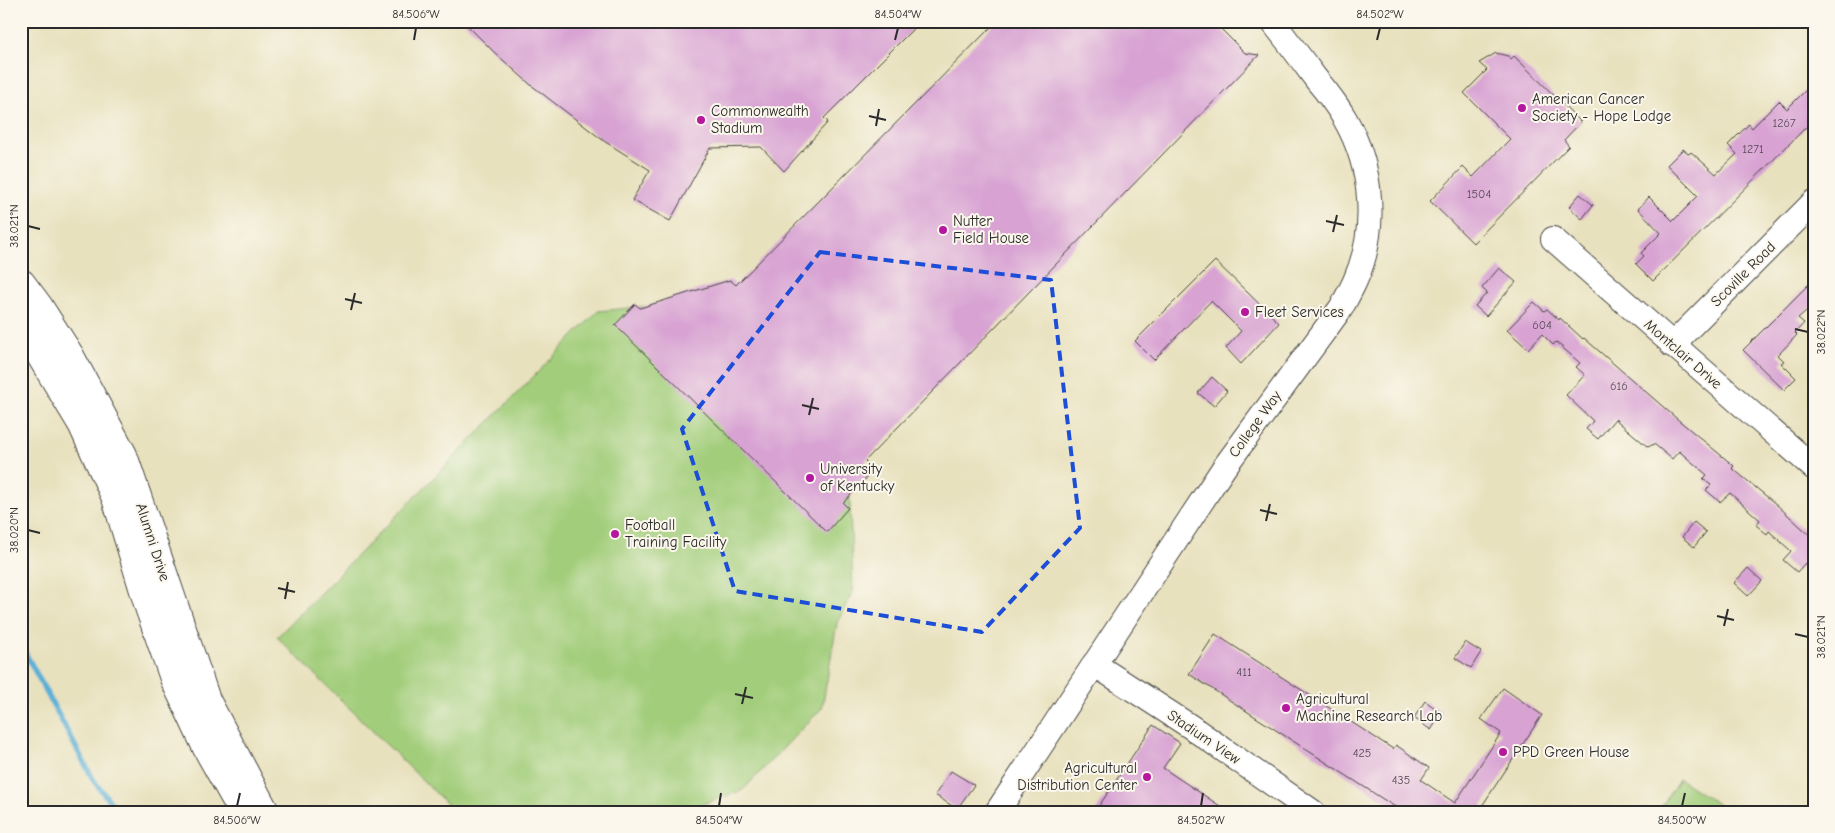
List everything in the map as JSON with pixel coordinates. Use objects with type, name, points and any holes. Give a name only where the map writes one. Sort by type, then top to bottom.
[{"type":"main road","name":"Alumni Drive","points":[[21,283],[40,307],[70,356],[123,456],[126,494],[149,607],[174,678],[207,748],[243,812]]},
{"type":"main road","name":"Alumni Drive","points":[[21,323],[126,494],[206,700],[265,812]]},
{"type":"street","name":"College Way","points":[[997,812],[1223,469],[1341,308],[1362,264],[1369,228],[1370,196],[1358,146],[1346,120],[1336,105],[1272,21]]},
{"type":"street","name":"Scoville Road","points":[[1672,345],[1814,202]]},
{"type":"street","name":"Montclair Drive","points":[[1553,240],[1814,468]]},
{"type":"street","name":"Stadium View","points":[[1094,664],[1191,726],[1312,812]]},
{"type":"highlighted area","points":[[820,252],[1051,280],[1080,528],[982,632],[735,591],[682,429]]},
{"type":"green space","name":"Football Training Facility","points":[[723,299],[849,476],[853,591],[837,623],[822,708],[743,790],[680,812],[455,812],[277,637],[598,311]]},
{"type":"green space","points":[[1679,779],[1730,812],[1658,812]]},
{"type":"building","name":"Commonwealth Stadium","points":[[463,21],[921,21],[824,118],[828,122],[784,171],[761,147],[710,148],[670,221],[632,200],[650,170],[604,141],[531,85]]},
{"type":"building","name":"Nutter Field House","points":[[997,21],[1213,21],[1245,53],[1259,55],[865,461],[874,470],[843,503],[848,508],[827,532],[615,325],[635,304],[640,308],[730,280],[736,285]]},
{"type":"building","points":[[1496,53],[1508,56],[1511,59],[1514,56],[1581,122],[1564,140],[1569,146],[1473,243],[1430,201],[1463,167],[1473,177],[1510,139],[1464,93],[1487,70],[1479,63]]},
{"type":"building","points":[[1814,82],[1814,119],[1653,281],[1636,264],[1644,256],[1641,253],[1661,233],[1638,209],[1649,197],[1673,221],[1698,196],[1667,165],[1683,149],[1689,154],[1691,152],[1716,174],[1737,154],[1728,145],[1749,124],[1752,128],[1779,101],[1787,109]]},
{"type":"building","points":[[1580,194],[1593,205],[1582,219],[1569,207]]},
{"type":"building","name":"Fleet Services","points":[[1215,261],[1279,323],[1241,364],[1226,348],[1241,331],[1211,301],[1154,360],[1135,341]]},
{"type":"building","points":[[1499,268],[1516,282],[1486,316],[1475,306],[1487,293],[1482,288]]},
{"type":"building","points":[[1814,279],[1814,304],[1798,318],[1804,323],[1795,333],[1797,335],[1778,355],[1784,361],[1781,363],[1796,378],[1784,390],[1743,350]]},
{"type":"building","points":[[1534,302],[1544,311],[1547,309],[1559,320],[1560,318],[1584,338],[1777,505],[1814,539],[1814,557],[1797,572],[1783,560],[1791,551],[1769,531],[1767,534],[1756,525],[1760,520],[1730,493],[1720,502],[1706,490],[1711,485],[1703,479],[1707,475],[1679,451],[1672,459],[1654,444],[1648,447],[1615,419],[1598,439],[1586,429],[1593,421],[1566,395],[1585,375],[1576,367],[1580,363],[1556,342],[1553,345],[1542,334],[1528,349],[1507,330]]},
{"type":"building","points":[[1212,377],[1227,391],[1214,406],[1198,393]]},
{"type":"building","points":[[1694,522],[1706,532],[1694,547],[1682,537]]},
{"type":"building","points":[[1748,568],[1762,581],[1748,596],[1734,583]]},
{"type":"building","points":[[1215,634],[1393,749],[1396,745],[1429,768],[1421,780],[1455,803],[1501,733],[1481,719],[1503,688],[1542,715],[1478,812],[1403,812],[1189,674]]},
{"type":"building","points":[[1465,642],[1481,652],[1471,668],[1455,658]]},
{"type":"building","points":[[1425,701],[1442,713],[1431,730],[1414,718]]},
{"type":"building","name":"Agricultural Distribution Center","points":[[1153,725],[1180,743],[1163,768],[1229,812],[1095,812]]},
{"type":"building","points":[[951,771],[974,785],[957,809],[935,795]]},
{"type":"waterway","points":[[21,645],[94,781],[118,812]]},
{"type":"place","name":"American Cancer Society - Hope Lodge","points":[[1522,108]]},
{"type":"place","name":"Commonwealth Stadium","points":[[701,120]]},
{"type":"place","name":"Nutter Field House","points":[[943,230]]},
{"type":"place","name":"Fleet Services","points":[[1245,312]]},
{"type":"place","name":"University of Kentucky","points":[[810,478]]},
{"type":"place","name":"Football Training Facility","points":[[615,534]]},
{"type":"place","name":"Agricultural Machine Research Lab","points":[[1286,708]]},
{"type":"place","name":"PPD Green House","points":[[1503,752]]},
{"type":"place","name":"Agricultural Distribution Center","points":[[1147,777]]}]
